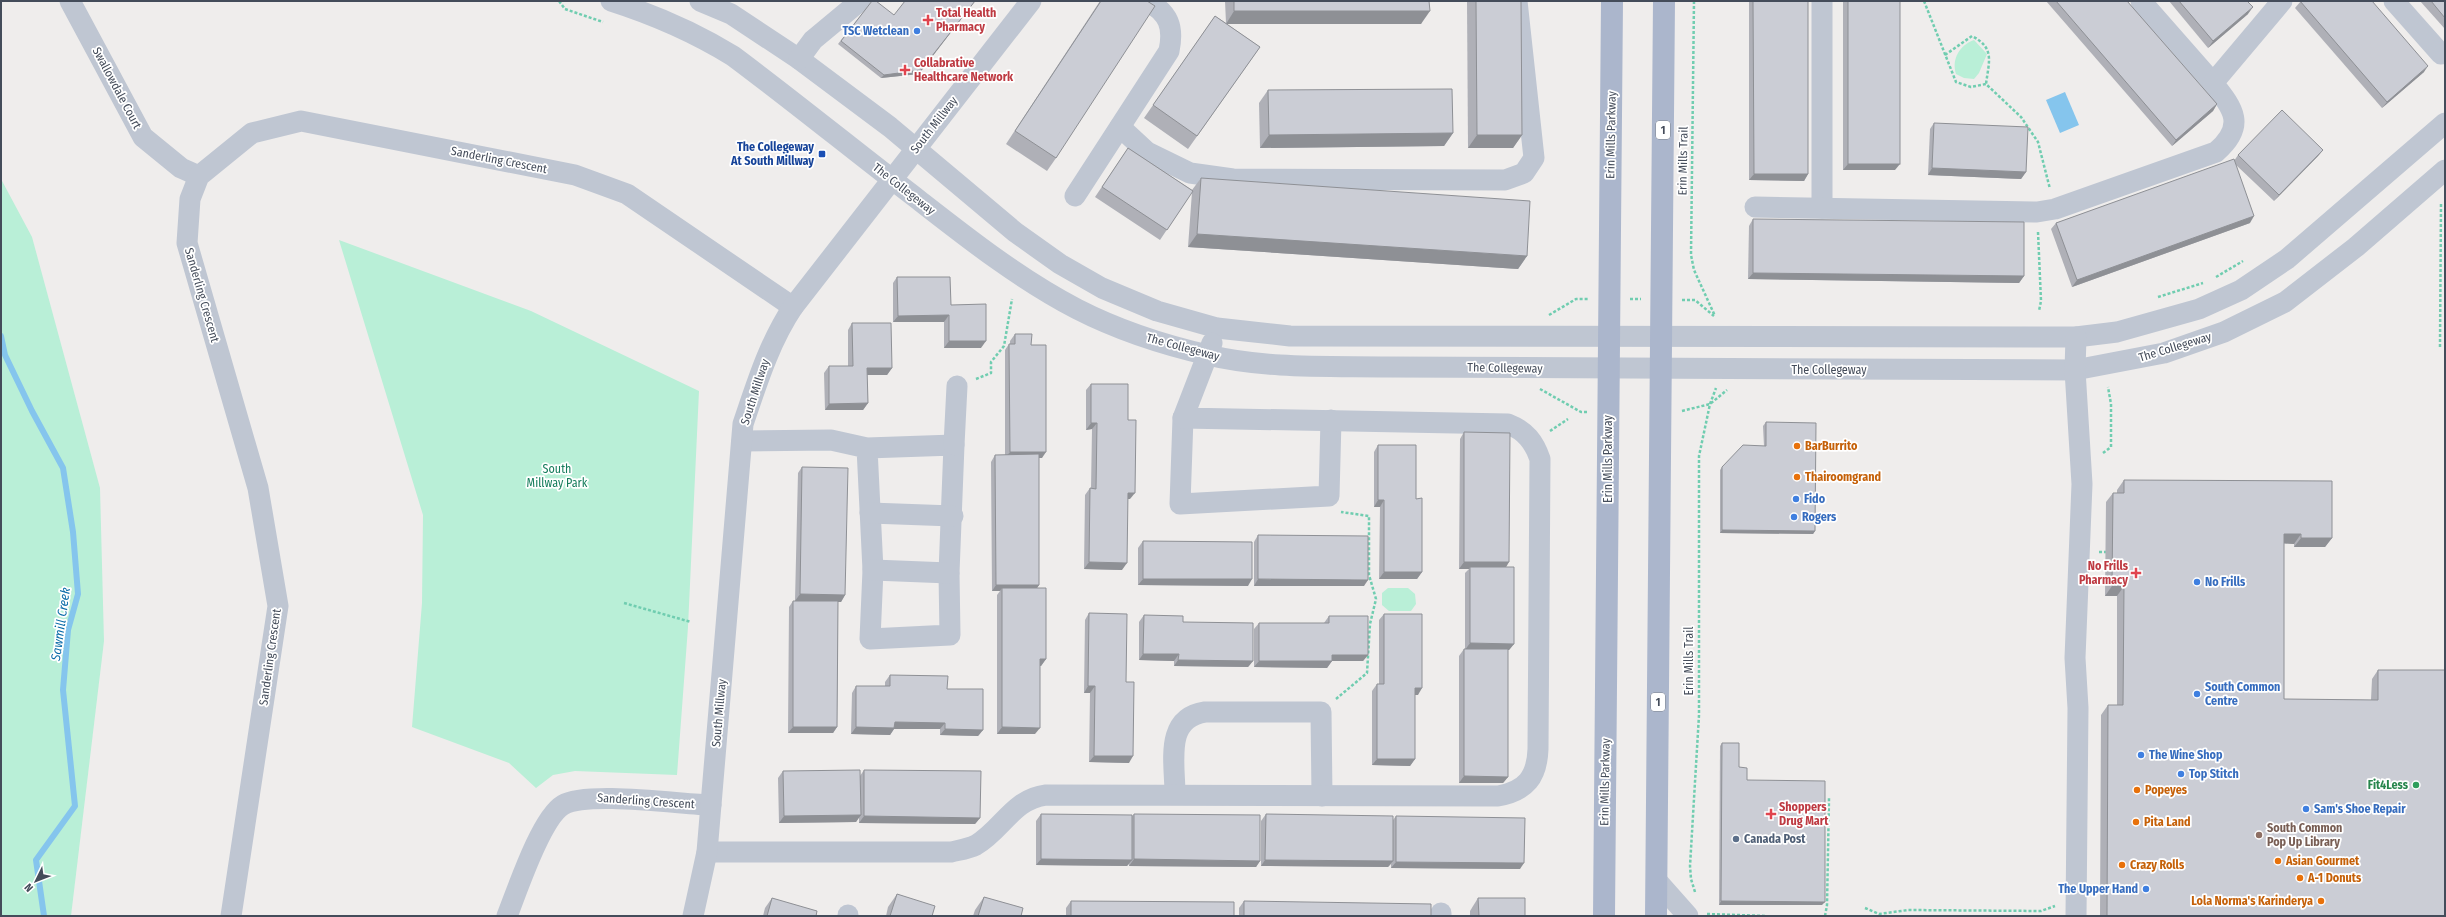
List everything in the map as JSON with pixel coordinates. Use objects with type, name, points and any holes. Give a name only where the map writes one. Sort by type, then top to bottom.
[{"type":"main road","name":"Erin Mills Parkway","points":[[1604,916],[1612,1]]},
{"type":"main road","name":"1","points":[[1656,916],[1664,1]]},
{"type":"street","name":"Swallowdale Court","points":[[70,1],[143,137],[181,168],[199,176]]},
{"type":"street","name":"The Collegeway","points":[[611,1],[650,13],[696,34],[733,56],[972,242],[1039,287],[1078,309],[1154,340],[1208,355],[1242,362],[1306,366],[1609,369],[2075,370],[2164,353],[2224,332],[2285,302],[2356,247],[2445,170]]},
{"type":"street","points":[[700,1],[731,14],[799,59],[890,127],[1015,232],[1060,264],[1102,288],[1157,311],[1217,328],[1290,336],[2076,337],[2117,332],[2199,309],[2241,290],[2287,259],[2445,123]]},
{"type":"street","points":[[799,59],[813,40],[860,1]]},
{"type":"street","name":"South Millway","points":[[693,916],[707,852],[743,424],[763,363],[778,330],[793,307],[915,148],[1031,1]]},
{"type":"street","points":[[1075,196],[1169,51],[1172,35],[1168,19],[1158,7],[1147,1]]},
{"type":"street","points":[[1120,127],[1147,152],[1190,173],[1226,178],[1504,180],[1524,173],[1534,158],[1517,1]]},
{"type":"street","points":[[1822,1],[1822,208]]},
{"type":"street","points":[[1755,207],[2046,210],[2216,152],[2227,142],[2234,129],[2234,116],[2229,103],[2141,1]]},
{"type":"street","points":[[2213,83],[2282,1]]},
{"type":"street","points":[[2394,1],[2441,54]]},
{"type":"street","name":"Sanderling Crescent","points":[[231,916],[278,606],[258,488],[186,243],[190,199],[199,176],[252,133],[301,121],[575,175],[627,194],[793,307]]},
{"type":"street","points":[[1217,328],[1183,418],[1180,504],[1329,496],[1331,420]]},
{"type":"street","points":[[2076,337],[2075,370],[2082,484],[2075,658],[2078,742],[2076,916]]},
{"type":"street","points":[[867,448],[873,570],[870,639],[950,635],[950,572],[957,386]]},
{"type":"street","points":[[707,852],[951,852],[975,845],[1017,807],[1036,796],[1175,794],[1322,796],[1507,794],[1517,791],[1533,776],[1537,766],[1538,749],[1540,459],[1536,447],[1520,429],[1508,424],[1183,418]]},
{"type":"street","points":[[742,441],[831,440],[867,448],[954,445]]},
{"type":"street","points":[[870,513],[953,516]]},
{"type":"street","points":[[873,570],[950,572]]},
{"type":"street","points":[[1175,794],[1175,737],[1180,725],[1192,714],[1205,712],[1320,712],[1322,796]]},
{"type":"street","name":"Sanderling Crescent","points":[[507,916],[544,827],[562,805],[590,797],[711,805]]},
{"type":"street","points":[[1657,881],[1698,911]]},
{"type":"path","points":[[559,1],[565,9],[608,23]]},
{"type":"path","name":"Erin Mills Trail","points":[[1694,1],[1691,255],[1694,270],[1716,317]]},
{"type":"path","points":[[1924,1],[1956,82],[1971,87],[1986,84]]},
{"type":"path","points":[[1945,54],[1972,36],[1983,42],[1990,56],[1986,84]]},
{"type":"path","points":[[1986,84],[2021,117],[2038,142],[2046,210],[2041,301],[2039,311]]},
{"type":"path","points":[[2440,347],[2441,203]]},
{"type":"path","points":[[2150,299],[2210,280],[2249,258]]},
{"type":"path","points":[[1545,318],[1576,298],[1694,300],[1716,317],[1723,317]]},
{"type":"path","points":[[957,386],[991,373],[991,362],[1004,346],[1012,299]]},
{"type":"path","points":[[2103,453],[2111,447],[2111,404],[2108,388]]},
{"type":"path","name":"Erin Mills Trail","points":[[1698,911],[1691,880],[1690,866],[1698,716],[1698,456],[1710,404]]},
{"type":"path","points":[[1320,712],[1366,673],[1370,624],[1376,599],[1369,575],[1369,516],[1342,514],[1329,496]]},
{"type":"path","points":[[624,603],[690,622]]},
{"type":"path","points":[[1825,916],[1829,798]]},
{"type":"path","points":[[1822,844],[1828,844]]},
{"type":"path","points":[[1865,908],[1879,914],[1908,910],[2041,911],[2059,904]]},
{"type":"path","points":[[1698,911],[1767,916]]},
{"type":"green space","points":[[1974,40],[1987,54],[1979,73],[1974,79],[1964,78],[1956,74],[1956,58],[1958,53],[1965,45]]},
{"type":"green space","points":[[1,179],[32,237],[100,488],[104,641],[71,916],[1,916]]},
{"type":"green space","name":"South Millway Park","points":[[339,240],[531,311],[699,391],[688,627],[677,775],[575,771],[553,775],[536,788],[509,763],[412,727],[422,603],[423,515]]},
{"type":"green space","points":[[1388,588],[1408,588],[1415,594],[1416,604],[1411,611],[1389,611],[1382,605],[1382,593]]},
{"type":"water","points":[[2065,92],[2079,125],[2060,133],[2046,100]]},
{"type":"building","points":[[872,1],[876,1],[894,15],[905,1],[975,1],[921,70],[884,75],[841,41]]},
{"type":"building","points":[[1101,1],[1147,1],[1155,6],[1056,158],[1015,131]]},
{"type":"building","points":[[1234,1],[1429,1],[1430,11],[1234,11]]},
{"type":"building","points":[[1476,1],[1521,1],[1522,135],[1477,135]]},
{"type":"building","points":[[1753,1],[1808,1],[1808,174],[1754,174]]},
{"type":"building","points":[[1848,1],[1900,1],[1900,164],[1848,164]]},
{"type":"building","points":[[2056,1],[2127,1],[2217,104],[2176,140]]},
{"type":"building","points":[[2179,1],[2247,1],[2253,7],[2213,41]]},
{"type":"building","points":[[2300,1],[2372,1],[2428,66],[2387,102]]},
{"type":"building","points":[[2431,1],[2445,1],[2445,18]]},
{"type":"building","points":[[1215,16],[1260,47],[1197,136],[1153,105]]},
{"type":"building","points":[[1452,89],[1453,133],[1269,135],[1268,90]]},
{"type":"building","points":[[2282,110],[2323,150],[2279,195],[2238,155]]},
{"type":"building","points":[[1934,123],[2028,127],[2026,172],[1932,168]]},
{"type":"building","points":[[1128,148],[1193,191],[1167,230],[1102,187]]},
{"type":"building","points":[[2234,159],[2254,216],[2077,280],[2056,223]]},
{"type":"building","points":[[1201,178],[1530,201],[1527,256],[1197,234]]},
{"type":"building","points":[[1753,219],[2024,222],[2024,276],[1753,273]]},
{"type":"building","points":[[897,277],[950,277],[951,305],[986,304],[986,341],[949,341],[949,315],[898,316]]},
{"type":"building","points":[[852,323],[891,323],[892,368],[867,368],[868,403],[829,404],[829,366],[853,366]]},
{"type":"building","points":[[1015,334],[1032,334],[1031,345],[1046,345],[1046,452],[1010,452],[1009,344],[1015,344]]},
{"type":"building","points":[[1091,384],[1128,384],[1128,420],[1136,420],[1135,493],[1128,493],[1127,563],[1089,562],[1090,488],[1096,489],[1097,423],[1091,423]]},
{"type":"building","points":[[1766,422],[1816,423],[1815,531],[1722,530],[1722,467],[1743,445],[1766,446]]},
{"type":"building","points":[[1464,432],[1510,433],[1509,562],[1464,562]]},
{"type":"building","points":[[1378,445],[1416,445],[1416,499],[1422,498],[1422,572],[1384,572],[1384,500],[1378,500]]},
{"type":"building","points":[[1039,454],[1039,585],[996,585],[995,455]]},
{"type":"building","points":[[802,467],[848,468],[845,595],[800,594]]},
{"type":"building","name":"South Common Centre","points":[[2124,480],[2332,481],[2332,538],[2301,538],[2301,534],[2284,534],[2284,699],[2378,700],[2378,670],[2445,670],[2445,916],[2107,916],[2108,705],[2123,705],[2124,586],[2112,586],[2113,493],[2124,493]]},
{"type":"building","points":[[1258,535],[1368,536],[1368,580],[1258,579]]},
{"type":"building","points":[[1143,541],[1252,542],[1252,579],[1143,579]]},
{"type":"building","points":[[1470,567],[1514,567],[1514,644],[1470,643]]},
{"type":"building","points":[[1002,588],[1046,588],[1046,659],[1040,659],[1040,728],[1002,727]]},
{"type":"building","points":[[793,601],[838,601],[837,727],[793,727]]},
{"type":"building","points":[[1089,613],[1127,614],[1126,682],[1134,682],[1133,756],[1094,756],[1095,686],[1088,686]]},
{"type":"building","points":[[1384,614],[1422,614],[1422,688],[1415,688],[1415,759],[1377,759],[1377,684],[1384,684]]},
{"type":"building","points":[[1144,615],[1183,616],[1183,622],[1253,623],[1253,661],[1178,660],[1179,654],[1143,654]]},
{"type":"building","points":[[1329,616],[1368,616],[1368,655],[1332,655],[1332,661],[1259,661],[1259,623],[1329,623]]},
{"type":"building","points":[[1464,649],[1508,649],[1508,777],[1464,776]]},
{"type":"building","points":[[890,675],[948,676],[947,689],[983,689],[983,730],[945,729],[945,723],[895,722],[894,728],[856,727],[856,686],[890,686]]},
{"type":"building","name":"Shoppers Drug Mart","points":[[1722,743],[1739,743],[1739,767],[1747,768],[1747,780],[1825,781],[1825,902],[1721,901]]},
{"type":"building","points":[[860,770],[861,815],[784,816],[783,771]]},
{"type":"building","points":[[864,770],[981,771],[980,818],[864,816]]},
{"type":"building","points":[[1041,814],[1132,815],[1132,860],[1041,859]]},
{"type":"building","points":[[1134,814],[1260,815],[1260,861],[1134,859]]},
{"type":"building","points":[[1266,814],[1393,816],[1393,861],[1265,860]]},
{"type":"building","points":[[1396,816],[1525,818],[1524,863],[1396,862]]},
{"type":"building","points":[[897,894],[935,906],[932,916],[890,916]]},
{"type":"building","points":[[984,897],[1023,908],[1021,916],[978,916]]},
{"type":"building","points":[[772,898],[817,911],[816,916],[767,916]]},
{"type":"building","points":[[1478,898],[1525,898],[1525,916],[1479,916]]},
{"type":"building","points":[[1071,901],[1234,902],[1234,916],[1071,916]]},
{"type":"building","points":[[1244,901],[1431,904],[1431,916],[1244,916]]},
{"type":"waterway","name":"Sawmill Creek","points":[[1,336],[5,355],[32,411],[63,468],[73,532],[78,594],[68,630],[63,690],[75,806],[36,860],[44,916]]},
{"type":"place","name":"Total Health Pharmacy","points":[[928,20]]},
{"type":"place","name":"TSC Wetclean","points":[[917,31]]},
{"type":"place","name":"Collabrative Healthcare Network","points":[[905,70]]},
{"type":"place","name":"The Collegeway At South Millway","points":[[822,154]]},
{"type":"place","name":"BarBurrito","points":[[1797,446]]},
{"type":"place","name":"Thairoomgrand","points":[[1797,477]]},
{"type":"place","name":"Fido","points":[[1796,499]]},
{"type":"place","name":"Rogers","points":[[1794,517]]},
{"type":"place","name":"No Frills Pharmacy","points":[[2136,573]]},
{"type":"place","name":"No Frills","points":[[2197,582]]},
{"type":"place","name":"South Common Centre","points":[[2197,694]]},
{"type":"place","name":"The Wine Shop","points":[[2141,755]]},
{"type":"place","name":"Top Stitch","points":[[2181,774]]},
{"type":"place","name":"Fit4Less","points":[[2416,785]]},
{"type":"place","name":"Popeyes","points":[[2137,790]]},
{"type":"place","name":"Sam's Shoe Repair","points":[[2306,809]]},
{"type":"place","name":"Shoppers Drug Mart","points":[[1771,814]]},
{"type":"place","name":"Pita Land","points":[[2136,822]]},
{"type":"place","name":"South Common Pop Up Library","points":[[2259,835]]},
{"type":"place","name":"Canada Post","points":[[1736,839]]},
{"type":"place","name":"Asian Gourmet","points":[[2278,861]]},
{"type":"place","name":"Crazy Rolls","points":[[2122,865]]},
{"type":"place","name":"A-1 Donuts","points":[[2300,878]]},
{"type":"place","name":"The Upper Hand","points":[[2146,889]]},
{"type":"place","name":"Lola Norma's Karinderya","points":[[2321,901]]}]
